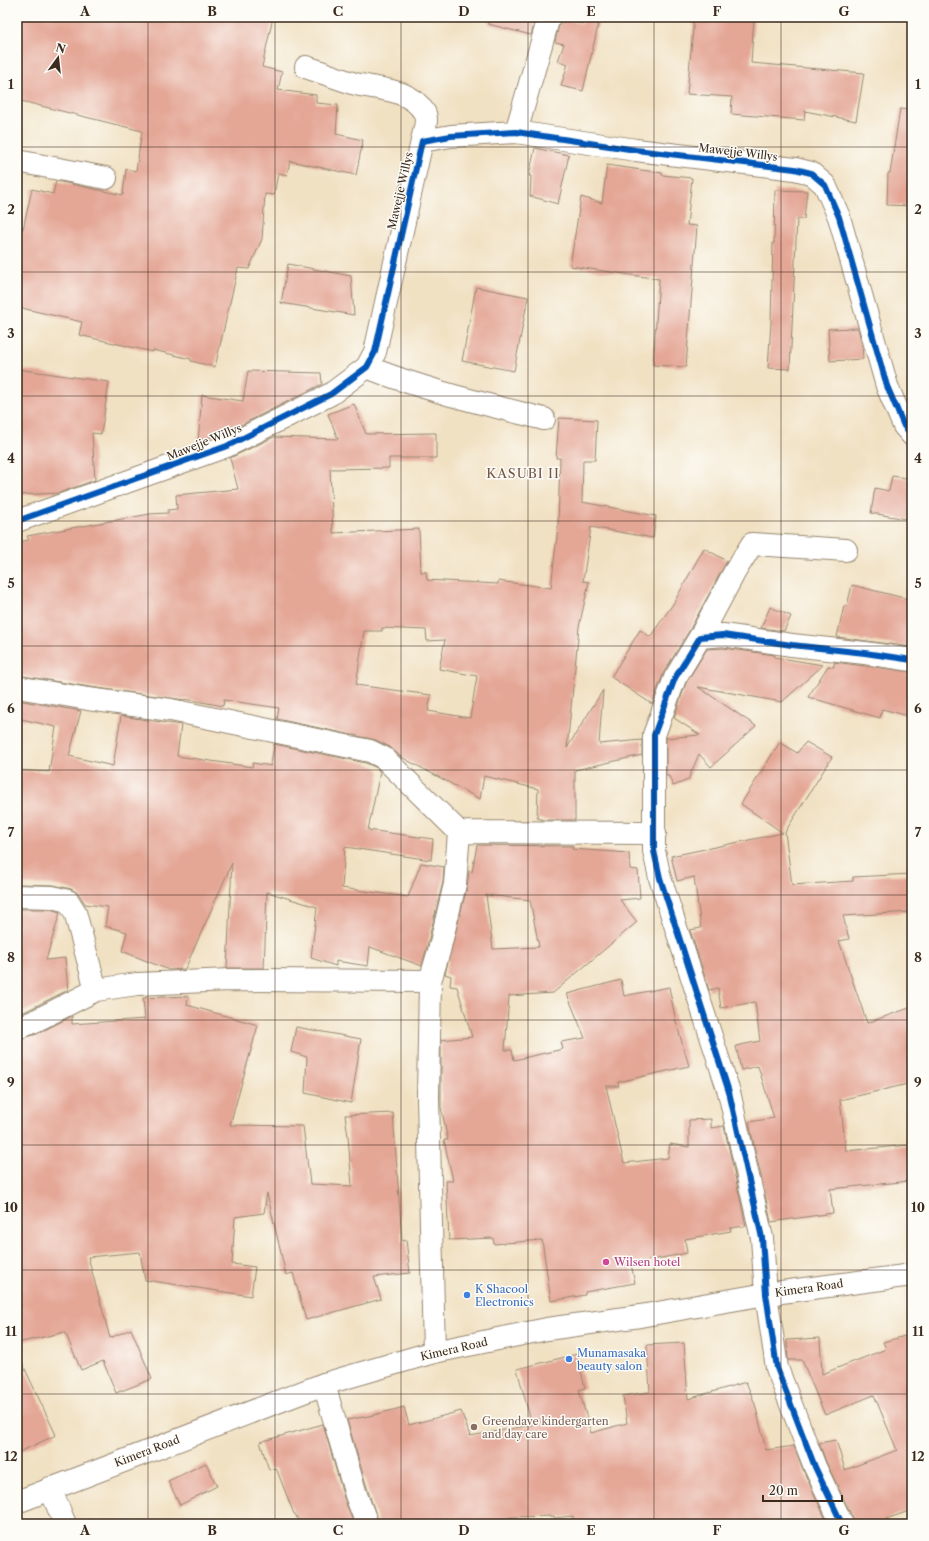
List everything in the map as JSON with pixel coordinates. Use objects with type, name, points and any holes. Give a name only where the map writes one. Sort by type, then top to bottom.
[{"type":"street","points":[[516,132],[549,17]]},
{"type":"street","points":[[306,67],[354,83],[404,94],[413,100],[425,112],[426,122],[422,141]]},
{"type":"street","name":"Mawejje Willys","points":[[17,521],[226,446],[331,394],[367,367],[375,352],[422,141],[451,136],[516,132],[636,150],[795,169],[811,173],[825,185],[839,218],[887,386],[904,426],[912,435]]},
{"type":"street","points":[[17,161],[106,178]]},
{"type":"street","points":[[367,367],[393,377],[544,419]]},
{"type":"street","points":[[842,1524],[815,1467],[777,1368],[766,1294],[762,1238],[729,1092],[660,878],[654,851],[654,735],[675,678],[700,637],[734,573],[752,544],[846,550]]},
{"type":"street","points":[[700,637],[723,635],[912,660]]},
{"type":"street","points":[[17,687],[199,716],[370,751],[384,758],[459,832],[655,833]]},
{"type":"street","points":[[434,1352],[428,1097],[430,981],[439,951],[455,884],[459,832]]},
{"type":"street","points":[[17,896],[52,897],[68,901],[75,912],[96,990]]},
{"type":"street","points":[[17,1028],[33,1022],[96,990],[137,984],[230,980],[430,981]]},
{"type":"street","name":"Kimera Road","points":[[17,1502],[50,1488],[324,1384],[434,1352],[547,1329],[640,1316],[766,1294],[912,1275]]},
{"type":"street","points":[[324,1384],[356,1495],[367,1524]]},
{"type":"street","points":[[50,1488],[65,1524]]},
{"type":"building","points":[[17,17],[273,17],[262,67],[282,72],[278,90],[316,95],[316,103],[338,105],[336,134],[363,140],[356,175],[290,161],[287,175],[278,173],[274,195],[265,194],[262,239],[249,269],[238,268],[215,367],[191,361],[191,359],[153,350],[153,352],[79,335],[82,322],[17,307],[17,228],[23,229],[32,189],[53,194],[56,181],[123,195],[126,169],[136,171],[142,131],[17,100]]},
{"type":"building","points":[[489,17],[536,17],[531,35],[488,24]]},
{"type":"building","points":[[561,17],[582,24],[585,17],[600,17],[583,91],[561,86],[568,64],[558,61],[564,44],[555,42]]},
{"type":"building","points":[[694,17],[754,17],[751,63],[864,73],[856,121],[805,111],[804,120],[731,114],[732,97],[687,94]]},
{"type":"building","points":[[900,109],[912,110],[912,206],[887,205],[888,173],[890,173]]},
{"type":"building","points":[[535,148],[569,155],[558,204],[530,196],[531,176],[529,176]]},
{"type":"building","points":[[607,165],[662,173],[662,175],[692,178],[687,225],[697,226],[686,367],[653,365],[659,279],[570,266],[581,197],[602,203]]},
{"type":"building","points":[[775,190],[807,191],[804,219],[797,219],[790,369],[768,368],[771,323]]},
{"type":"building","points":[[288,264],[351,276],[354,315],[281,303]]},
{"type":"building","points":[[476,287],[528,297],[514,371],[462,361]]},
{"type":"building","points":[[858,328],[862,344],[863,359],[830,361],[828,329]]},
{"type":"building","points":[[17,369],[109,382],[101,434],[92,433],[95,480],[59,493],[17,495]]},
{"type":"building","points":[[248,371],[321,373],[322,384],[223,434],[223,432],[198,442],[202,395],[243,401]]},
{"type":"building","points":[[354,404],[366,434],[436,433],[436,458],[389,458],[389,468],[330,469],[333,533],[419,529],[421,572],[426,572],[427,580],[498,584],[498,581],[551,588],[558,527],[560,458],[556,458],[559,418],[597,420],[595,460],[583,460],[582,502],[656,516],[653,538],[591,527],[583,581],[589,582],[579,627],[567,748],[603,690],[599,744],[642,740],[642,755],[575,770],[575,820],[544,820],[537,818],[538,789],[484,776],[480,799],[401,757],[390,747],[376,740],[277,719],[279,708],[224,700],[223,706],[185,699],[90,687],[17,675],[17,542],[29,540],[27,536],[150,514],[168,513],[168,510],[177,509],[176,495],[238,489],[230,458],[274,437],[338,439],[328,414]],"holes":[[[382,628],[426,630],[427,641],[445,640],[439,669],[477,676],[470,718],[428,711],[431,695],[356,685],[364,631],[382,631]]]},
{"type":"building","points":[[892,476],[912,479],[912,520],[871,513],[875,488],[889,491]]},
{"type":"building","points":[[704,548],[727,561],[689,631],[664,672],[652,704],[611,677],[640,630],[650,637],[673,604]]},
{"type":"building","points":[[852,585],[912,600],[912,647],[837,637],[844,606],[847,606]]},
{"type":"building","points":[[770,607],[791,616],[784,631],[761,628]]},
{"type":"building","points":[[723,648],[775,655],[774,657],[823,665],[782,702],[698,687],[756,726],[711,767],[699,754],[688,780],[673,786],[669,776],[666,776],[666,738],[700,735],[674,718],[686,683],[707,649]]},
{"type":"building","points":[[834,662],[912,672],[912,717],[882,709],[880,718],[808,697],[828,666],[834,667]]},
{"type":"building","points":[[17,700],[81,711],[69,756],[113,766],[121,716],[181,725],[177,756],[252,767],[253,763],[271,766],[274,744],[366,763],[377,768],[380,772],[368,830],[433,839],[431,860],[345,847],[342,888],[408,897],[421,863],[444,867],[443,882],[422,966],[370,947],[368,966],[336,961],[336,966],[311,958],[317,907],[267,892],[264,968],[227,968],[232,863],[185,969],[169,970],[122,951],[127,932],[105,926],[108,907],[85,904],[79,894],[71,889],[53,885],[17,884],[17,770],[49,772],[56,727],[17,718]]},
{"type":"building","points":[[780,742],[797,753],[806,742],[832,757],[785,832],[792,885],[853,881],[853,877],[912,874],[912,912],[843,916],[849,939],[839,941],[867,1023],[912,1007],[912,1083],[840,1100],[846,1151],[909,1145],[910,1181],[830,1189],[833,1213],[771,1222],[749,1122],[774,1118],[758,1066],[741,1070],[736,1046],[760,1041],[755,1002],[721,1008],[718,988],[709,990],[690,930],[701,928],[694,877],[677,881],[671,856],[783,833],[741,804]]},
{"type":"building","points":[[477,845],[573,846],[572,849],[629,853],[630,869],[638,870],[640,898],[620,900],[637,922],[553,993],[509,996],[505,1050],[512,1050],[514,1060],[563,1049],[561,1042],[585,1038],[567,994],[621,980],[624,996],[669,987],[676,1022],[689,1066],[618,1082],[619,1086],[606,1086],[624,1163],[668,1158],[670,1144],[689,1147],[689,1120],[711,1119],[711,1128],[724,1126],[746,1226],[730,1228],[731,1231],[685,1239],[687,1253],[631,1264],[635,1283],[585,1292],[585,1295],[551,1301],[542,1240],[494,1244],[493,1238],[449,1240],[446,1181],[453,1181],[444,1140],[448,1140],[441,1107],[441,1040],[472,1037],[457,987],[450,986],[451,976],[445,974],[467,887],[469,871],[472,872]],"holes":[[[486,895],[530,900],[539,947],[493,949]]]},
{"type":"building","points":[[17,909],[50,909],[60,912],[46,960],[65,958],[68,990],[22,1013],[17,1001]]},
{"type":"building","points":[[188,996],[187,1005],[258,1025],[230,1125],[303,1126],[310,1184],[352,1186],[345,1115],[393,1113],[402,1241],[406,1240],[410,1273],[374,1277],[381,1299],[306,1320],[293,1273],[286,1275],[267,1193],[264,1213],[235,1217],[232,1264],[255,1267],[251,1296],[145,1280],[140,1252],[88,1257],[110,1338],[131,1329],[152,1379],[116,1393],[103,1361],[81,1370],[65,1332],[17,1343],[17,1040],[37,1034],[72,1016],[72,1024],[145,1019],[143,998]]},
{"type":"building","points":[[296,1027],[361,1039],[351,1103],[305,1093],[307,1057],[291,1052]]},
{"type":"building","points":[[912,1334],[912,1510],[886,1519],[888,1524],[854,1524],[819,1443],[836,1440],[845,1470],[897,1450],[874,1395],[825,1415],[802,1360],[788,1360],[787,1340],[820,1338],[822,1374],[886,1349],[883,1342]]},
{"type":"building","points":[[684,1343],[688,1399],[746,1382],[755,1404],[766,1450],[794,1446],[804,1472],[828,1524],[574,1524],[573,1516],[554,1518],[554,1516],[511,1517],[489,1524],[379,1524],[347,1420],[404,1407],[409,1425],[461,1411],[470,1436],[532,1425],[517,1369],[577,1354],[585,1388],[579,1390],[591,1433],[627,1423],[623,1396],[650,1392],[647,1345]]},
{"type":"building","points":[[17,1352],[56,1435],[17,1453]]},
{"type":"building","points":[[323,1424],[344,1498],[354,1524],[300,1524],[294,1514],[276,1468],[269,1470],[260,1442]]},
{"type":"building","points":[[206,1463],[217,1486],[180,1505],[168,1481]]},
{"type":"cycle path","points":[[17,521],[227,446],[331,394],[367,367],[375,352],[422,141],[451,136],[516,132],[636,150],[795,169],[811,173],[825,185],[839,217],[887,386],[904,426],[912,435]]},
{"type":"cycle path","points":[[842,1524],[815,1467],[777,1368],[766,1294],[762,1238],[729,1092],[660,878],[654,851],[654,735],[675,678],[700,637],[723,635],[912,660]]},
{"type":"place","name":"Wilsen hotel","points":[[606,1262]]},
{"type":"place","name":"K Shacool Electronics","points":[[467,1295]]},
{"type":"place","name":"Munamasaka beauty salon","points":[[569,1359]]},
{"type":"place","name":"Greendave kindergarten and day care","points":[[474,1427]]},
{"type":"district","name":"KASUBI II","points":[[523,473]]}]
